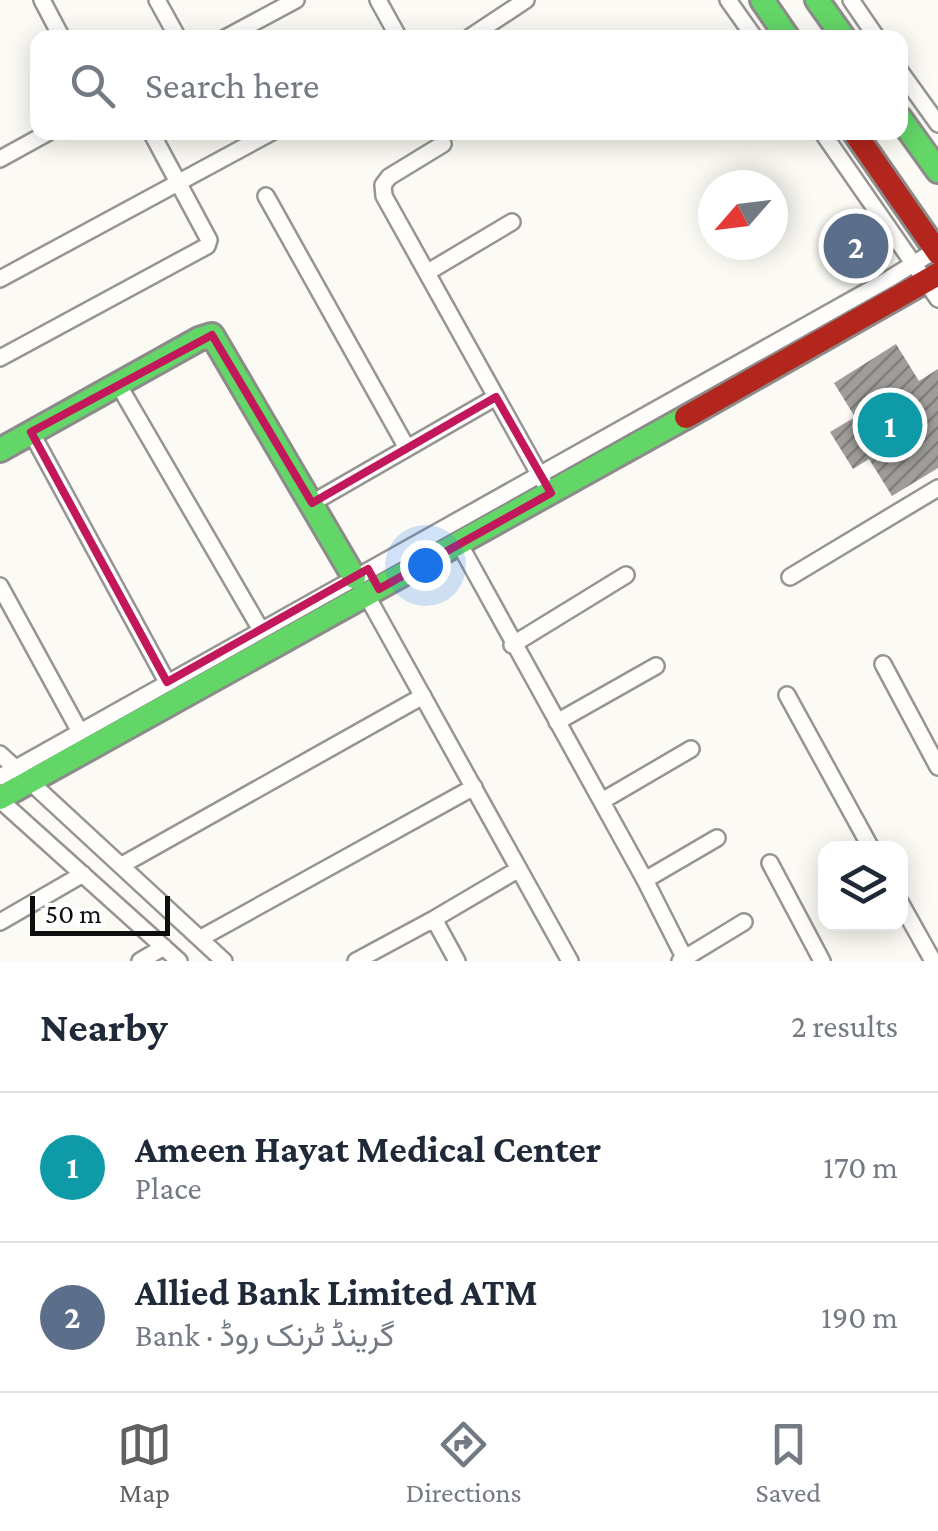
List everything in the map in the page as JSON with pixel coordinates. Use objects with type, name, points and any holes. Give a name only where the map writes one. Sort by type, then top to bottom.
[{"type":"main road","points":[[762,0],[783,30]]},
{"type":"main road","points":[[817,0],[838,30]]},
{"type":"main road","points":[[908,129],[938,172]]},
{"type":"main road","points":[[860,140],[937,251]]},
{"type":"main road","points":[[0,799],[23,774],[360,586],[460,545],[545,484],[929,280]]},
{"type":"main road","points":[[0,450],[212,334],[360,586]]},
{"type":"street","points":[[42,0],[58,30]]},
{"type":"street","points":[[157,0],[174,30]]},
{"type":"street","points":[[240,30],[296,0]]},
{"type":"street","points":[[378,0],[395,30]]},
{"type":"street","points":[[482,30],[526,0]]},
{"type":"street","points":[[728,0],[747,30]]},
{"type":"street","points":[[851,0],[872,30]]},
{"type":"street","points":[[908,82],[938,124]]},
{"type":"street","points":[[0,138],[4,157],[35,140]]},
{"type":"street","points":[[0,358],[208,246],[209,240],[156,140]]},
{"type":"street","points":[[0,279],[258,140]]},
{"type":"street","points":[[828,140],[929,280]]},
{"type":"street","points":[[0,777],[23,774],[80,732],[260,630],[360,586],[545,484],[384,196],[383,185],[390,177],[443,144]]},
{"type":"street","points":[[266,196],[408,448]]},
{"type":"street","points":[[428,272],[512,222]]},
{"type":"street","points":[[929,280],[937,251]]},
{"type":"street","points":[[118,384],[260,630]]},
{"type":"street","points":[[312,503],[496,398]]},
{"type":"street","points":[[31,432],[167,682]]},
{"type":"street","points":[[790,577],[938,488]]},
{"type":"street","points":[[460,545],[512,645],[602,800],[684,960],[744,922]]},
{"type":"street","points":[[512,645],[626,575]]},
{"type":"street","points":[[0,586],[80,732]]},
{"type":"street","points":[[360,586],[570,961]]},
{"type":"street","points":[[883,664],[938,767]]},
{"type":"street","points":[[557,722],[656,666]]},
{"type":"street","points":[[787,695],[867,841]]},
{"type":"street","points":[[122,865],[422,696]]},
{"type":"street","points":[[602,800],[691,749]]},
{"type":"street","points":[[0,754],[224,961]]},
{"type":"street","points":[[201,938],[474,787]]},
{"type":"street","points":[[0,799],[179,961]]},
{"type":"street","points":[[645,880],[717,838]]},
{"type":"street","points":[[770,864],[822,961]]},
{"type":"street","points":[[356,961],[519,869]]},
{"type":"street","points":[[0,922],[83,874]]},
{"type":"street","points":[[908,916],[933,961]]},
{"type":"street","points":[[434,919],[457,961]]},
{"type":"street","points":[[140,961],[164,947]]},
{"type":"highlighted area","points":[[212,335],[312,503],[496,397],[551,493],[379,589],[368,569],[167,682],[31,432]]},
{"type":"building","points":[[862,222],[880,250],[850,270],[832,242]]},
{"type":"building","points":[[896,344],[919,381],[938,369],[938,468],[892,496],[869,459],[853,469],[830,432],[855,417],[834,383]]},
{"type":"traffic: fast","points":[[762,0],[783,30]]},
{"type":"traffic: fast","points":[[817,0],[838,30]]},
{"type":"traffic: fast","points":[[908,129],[938,171]]},
{"type":"traffic: fast","points":[[0,450],[212,335],[354,577]]},
{"type":"traffic: fast","points":[[0,798],[686,417]]},
{"type":"traffic: jam","points":[[860,140],[938,253]]},
{"type":"traffic: jam","points":[[686,417],[938,274]]},
{"type":"place","name":"Allied Bank Limited ATM","points":[[856,246]]},
{"type":"place","name":"Ameen Hayat Medical Center","points":[[890,425]]}]
